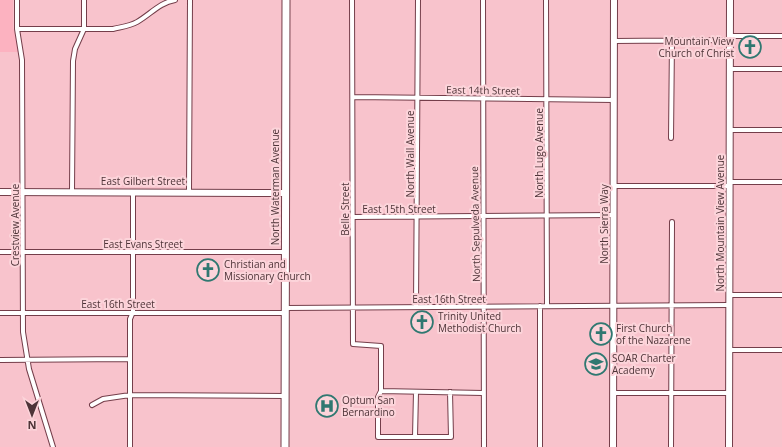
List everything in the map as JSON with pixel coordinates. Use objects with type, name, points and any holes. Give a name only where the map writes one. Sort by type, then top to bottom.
[{"type":"main road","name":"North Waterman Avenue","points":[[285,447],[286,0]]},
{"type":"street","name":"Crestview Avenue","points":[[17,0],[17,29],[21,48],[23,341],[53,447]]},
{"type":"street","points":[[72,191],[73,61],[75,49],[84,29],[84,0]]},
{"type":"street","points":[[17,29],[113,29],[124,27],[138,22],[161,5],[175,0]]},
{"type":"street","points":[[189,191],[190,0]]},
{"type":"street","name":"Belle Street","points":[[352,0],[353,344],[381,346],[381,391]]},
{"type":"street","name":"North Wall Avenue","points":[[416,307],[418,217],[418,0]]},
{"type":"street","name":"North Sepulveda Avenue","points":[[482,0],[484,447]]},
{"type":"street","name":"North Lugo Avenue","points":[[546,0],[548,306]]},
{"type":"street","name":"North Sierra Way","points":[[613,447],[614,0]]},
{"type":"street","name":"North Mountain View Avenue","points":[[729,447],[730,0]]},
{"type":"street","points":[[614,41],[782,36]]},
{"type":"street","points":[[671,138],[672,40]]},
{"type":"street","points":[[730,69],[782,69]]},
{"type":"street","name":"East 14th Street","points":[[353,96],[614,100]]},
{"type":"street","points":[[730,130],[782,130]]},
{"type":"street","points":[[613,186],[782,182]]},
{"type":"street","name":"East Gilbert Street","points":[[0,192],[285,192]]},
{"type":"street","points":[[130,447],[129,359],[130,319],[133,312],[133,192]]},
{"type":"street","name":"East 15th Street","points":[[353,217],[613,215]]},
{"type":"street","points":[[671,447],[672,222]]},
{"type":"street","name":"East Evans Street","points":[[0,252],[285,252]]},
{"type":"street","points":[[729,295],[782,295]]},
{"type":"street","points":[[540,306],[540,447]]},
{"type":"street","name":"East 16th Street","points":[[0,313],[285,310],[353,307],[729,306]]},
{"type":"street","points":[[729,350],[782,350]]},
{"type":"street","points":[[0,360],[129,359]]},
{"type":"street","points":[[450,392],[451,437],[378,437],[378,397],[381,391],[450,392],[484,393]]},
{"type":"street","points":[[415,437],[416,392]]},
{"type":"street","points":[[613,393],[729,393]]},
{"type":"street","points":[[92,404],[103,400],[130,395],[285,396]]},
{"type":"shaded area","points":[[0,0],[13,0],[13,28],[19,44],[19,52],[0,52]]},
{"type":"place","name":"Mountain View Church of Christ","points":[[750,47]]},
{"type":"place","name":"Christian and Missionary Church","points":[[208,270]]},
{"type":"place","name":"Trinity United Methodist Church","points":[[422,322]]},
{"type":"place","name":"First Church of the Nazarene","points":[[601,334]]},
{"type":"place","name":"SOAR Charter Academy","points":[[596,364]]},
{"type":"place","name":"Optum San Bernardino","points":[[327,406]]}]
